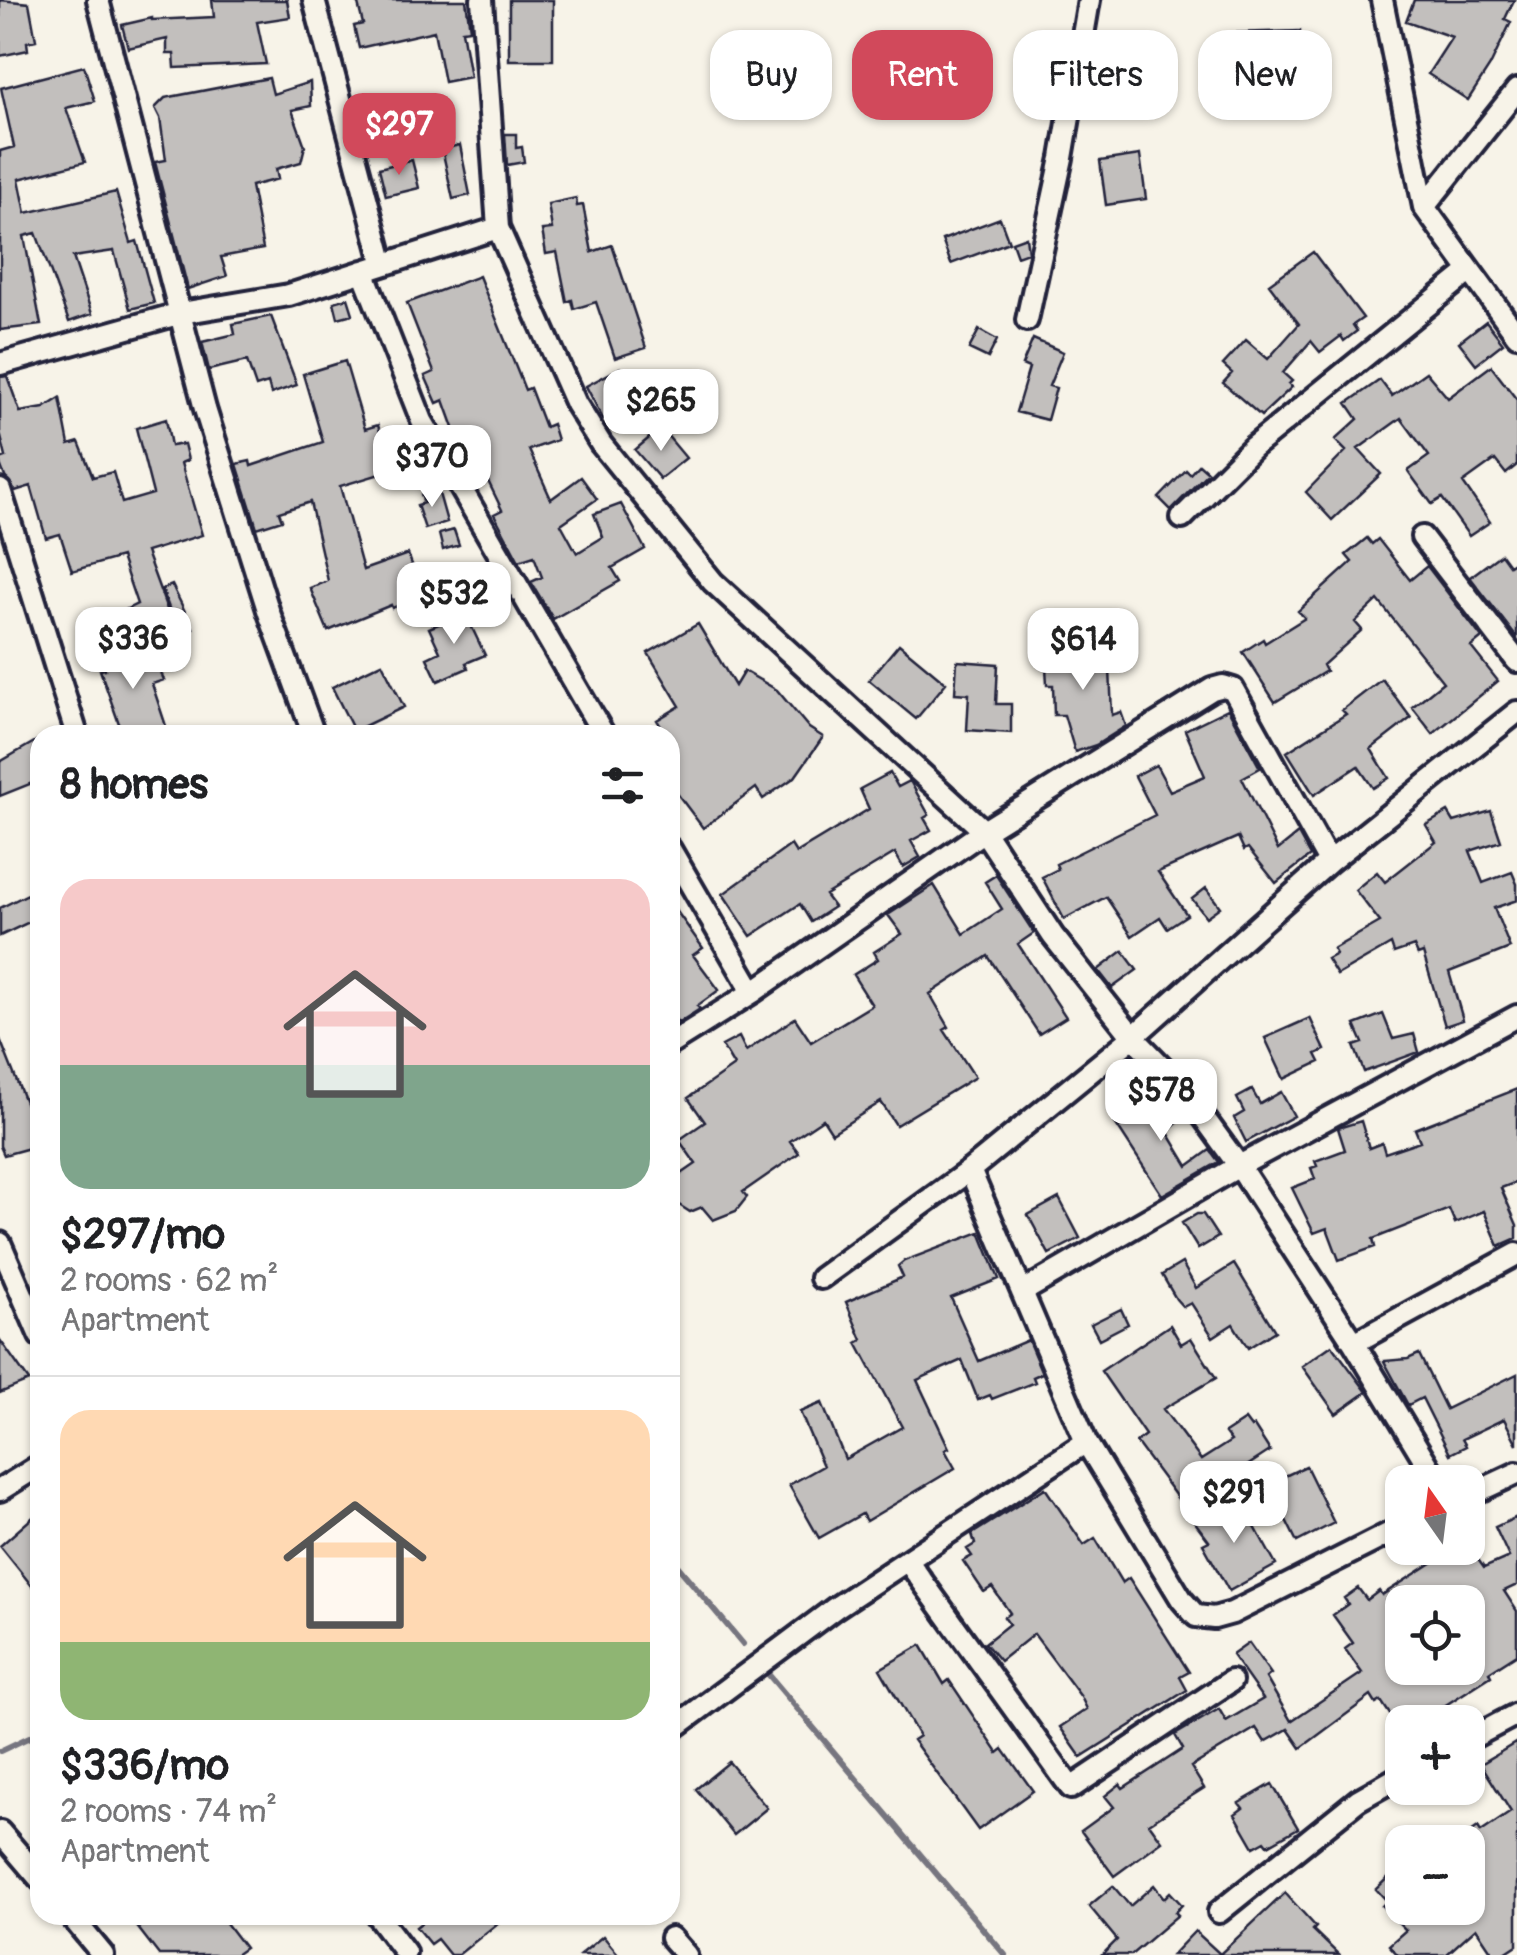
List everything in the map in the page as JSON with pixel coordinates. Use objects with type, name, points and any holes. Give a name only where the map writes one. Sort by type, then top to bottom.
[{"type":"street","points":[[98,0],[227,483],[310,725]]},
{"type":"street","points":[[314,0],[384,262]]},
{"type":"street","points":[[482,0],[498,228],[576,404],[602,444],[712,582],[984,830],[1052,936],[1133,1037],[1181,1086],[1239,1166],[1428,1465]]},
{"type":"street","points":[[1028,320],[1062,158],[1088,0]]},
{"type":"street","points":[[1382,0],[1424,207],[1517,335]]},
{"type":"street","points":[[1424,207],[1517,90]]},
{"type":"street","points":[[0,364],[182,313],[290,295],[498,228]]},
{"type":"street","points":[[1182,518],[1254,448],[1470,270]]},
{"type":"street","points":[[363,271],[422,421],[598,725]]},
{"type":"street","points":[[0,490],[74,725]]},
{"type":"street","points":[[1422,537],[1517,661]]},
{"type":"street","points":[[680,1038],[753,992],[984,830],[1212,689],[1234,689],[1330,862]]},
{"type":"street","points":[[821,1278],[970,1170],[1133,1037],[1330,862],[1517,712]]},
{"type":"street","points":[[680,866],[753,992]]},
{"type":"street","points":[[1022,1292],[1239,1166],[1517,1016]]},
{"type":"street","points":[[970,1170],[1086,1442],[1182,1600],[1196,1616],[1214,1618],[1232,1612],[1385,1536]]},
{"type":"street","points":[[0,1243],[30,1313]]},
{"type":"street","points":[[1354,1343],[1517,1254]]},
{"type":"street","points":[[680,1724],[835,1608],[1086,1442]]},
{"type":"street","points":[[0,1490],[30,1471]]},
{"type":"street","points":[[1485,1488],[1517,1473]]},
{"type":"street","points":[[907,1560],[1071,1788],[1231,1681]]},
{"type":"street","points":[[1485,1731],[1517,1714]]},
{"type":"street","points":[[1219,1912],[1358,1800],[1385,1785]]},
{"type":"street","points":[[0,1832],[30,1867]]},
{"type":"street","points":[[78,1925],[103,1955]]},
{"type":"street","points":[[384,1925],[404,1954]]},
{"type":"street","points":[[670,1938],[686,1955]]},
{"type":"building","points":[[0,0],[29,3],[36,40],[27,42],[28,50],[0,56]]},
{"type":"building","points":[[212,0],[287,0],[290,17],[257,22],[266,64],[175,68],[174,54],[167,54],[167,39],[128,48],[122,25],[152,18],[214,17]]},
{"type":"building","points":[[357,0],[466,0],[470,29],[462,30],[470,77],[444,82],[434,31],[359,48],[354,26],[363,24]]},
{"type":"building","points":[[509,0],[553,0],[553,60],[509,60]]},
{"type":"building","points":[[1414,0],[1514,0],[1505,19],[1511,22],[1468,100],[1428,74],[1452,37],[1406,21]]},
{"type":"building","points":[[84,66],[95,101],[66,108],[85,162],[19,179],[26,213],[116,192],[131,243],[137,241],[154,303],[130,309],[114,251],[73,257],[92,314],[69,322],[36,233],[24,236],[41,325],[0,330],[0,151],[14,147],[1,88]]},
{"type":"building","points":[[269,78],[273,94],[310,82],[311,106],[292,110],[305,146],[301,162],[276,169],[278,179],[251,186],[263,249],[221,257],[227,276],[188,289],[155,162],[166,160],[155,108],[165,98]]},
{"type":"building","points":[[430,98],[440,143],[407,150],[401,104]]},
{"type":"building","points":[[505,134],[516,134],[516,148],[522,147],[524,162],[507,165]]},
{"type":"building","points":[[460,145],[470,195],[453,199],[442,149]]},
{"type":"building","points":[[1140,155],[1146,199],[1106,205],[1100,161]]},
{"type":"building","points":[[412,160],[419,188],[386,196],[379,168]]},
{"type":"building","points":[[576,198],[577,206],[583,205],[592,252],[612,245],[646,348],[615,358],[596,302],[574,309],[572,300],[567,302],[557,252],[546,254],[542,230],[552,229],[548,204]]},
{"type":"building","points":[[1000,218],[1009,242],[951,264],[942,240]]},
{"type":"building","points":[[1026,237],[1028,252],[1017,256],[1012,242]]},
{"type":"building","points":[[1313,252],[1363,318],[1353,325],[1357,331],[1344,341],[1341,336],[1320,352],[1311,341],[1283,373],[1292,381],[1292,387],[1261,416],[1223,383],[1232,373],[1223,365],[1246,340],[1268,359],[1299,324],[1269,284]]},
{"type":"building","points":[[479,276],[525,390],[530,388],[545,427],[552,424],[557,440],[529,450],[551,499],[581,477],[597,499],[561,524],[577,553],[603,537],[594,514],[621,504],[645,549],[612,568],[620,581],[553,619],[531,582],[542,577],[534,556],[519,561],[494,514],[502,510],[471,446],[462,450],[444,400],[437,403],[425,376],[434,372],[407,303]]},
{"type":"building","points":[[348,298],[353,314],[338,318],[334,302]]},
{"type":"building","points":[[271,316],[297,385],[271,394],[268,383],[256,387],[247,361],[209,370],[202,342],[235,334],[233,324]]},
{"type":"building","points":[[1486,321],[1503,343],[1476,364],[1459,342]]},
{"type":"building","points":[[979,330],[997,340],[988,358],[969,349]]},
{"type":"building","points":[[1033,339],[1063,352],[1049,386],[1056,388],[1047,420],[1016,412],[1029,368],[1022,365]]},
{"type":"building","points":[[345,361],[365,429],[378,425],[397,469],[340,486],[363,570],[408,554],[429,595],[392,608],[391,605],[328,631],[310,588],[328,581],[310,502],[279,512],[282,520],[257,528],[237,464],[250,461],[251,466],[323,442],[303,374]]},
{"type":"building","points":[[1491,366],[1517,400],[1517,465],[1506,474],[1495,460],[1463,483],[1490,522],[1469,536],[1442,498],[1432,504],[1408,471],[1429,456],[1401,418],[1358,449],[1381,474],[1332,520],[1306,492],[1346,451],[1335,440],[1358,419],[1347,403],[1380,380],[1392,396],[1426,372],[1448,398]]},
{"type":"building","points":[[620,368],[638,401],[603,419],[586,386]]},
{"type":"building","points":[[7,376],[20,412],[44,408],[60,398],[69,445],[79,442],[93,477],[113,472],[122,503],[153,494],[136,428],[166,419],[171,446],[184,444],[188,460],[181,463],[202,535],[146,552],[168,612],[133,625],[127,609],[137,604],[121,557],[72,571],[60,534],[46,538],[31,486],[15,491],[0,464],[0,459],[6,457],[0,433],[0,377]]},
{"type":"building","points":[[661,428],[686,458],[660,479],[635,450]]},
{"type":"building","points":[[1199,464],[1208,472],[1171,510],[1159,498],[1186,470],[1190,474]]},
{"type":"building","points":[[438,490],[447,522],[425,529],[417,505],[424,503],[421,495]]},
{"type":"building","points":[[454,530],[459,545],[443,550],[439,534]]},
{"type":"building","points":[[1367,538],[1372,544],[1378,539],[1410,580],[1427,566],[1482,638],[1471,647],[1498,681],[1433,734],[1412,707],[1443,682],[1378,600],[1355,622],[1362,630],[1323,665],[1326,671],[1275,702],[1243,652],[1305,618],[1298,611],[1352,562],[1346,555]]},
{"type":"building","points":[[1501,554],[1509,565],[1517,560],[1517,638],[1470,577]]},
{"type":"building","points":[[172,585],[193,628],[178,633],[162,589]]},
{"type":"building","points":[[465,613],[485,655],[466,663],[468,668],[438,681],[427,658],[440,652],[429,628]]},
{"type":"building","points":[[698,624],[735,686],[744,671],[777,690],[809,728],[823,737],[795,777],[763,799],[756,788],[703,828],[680,797],[680,725],[660,725],[657,720],[680,706],[648,653]]},
{"type":"building","points":[[127,643],[135,669],[156,660],[164,680],[152,684],[166,725],[119,725],[100,670],[105,669],[99,651]]},
{"type":"building","points":[[899,644],[946,683],[916,719],[869,680]]},
{"type":"building","points":[[1109,645],[1112,715],[1121,712],[1126,726],[1096,745],[1075,752],[1064,715],[1054,715],[1053,685],[1047,685],[1045,648]]},
{"type":"building","points":[[957,661],[998,664],[996,704],[1011,704],[1011,733],[967,730],[969,694],[955,693]]},
{"type":"building","points":[[382,663],[404,707],[366,725],[351,725],[332,687]]},
{"type":"building","points":[[1382,679],[1411,718],[1371,749],[1389,778],[1373,788],[1358,766],[1314,795],[1287,752],[1346,714],[1342,710]]},
{"type":"building","points":[[1228,709],[1260,768],[1242,778],[1278,850],[1298,834],[1310,856],[1276,883],[1248,848],[1244,850],[1238,837],[1158,872],[1187,915],[1167,928],[1160,917],[1132,936],[1106,897],[1064,919],[1042,877],[1058,869],[1056,864],[1155,815],[1135,776],[1156,765],[1170,791],[1205,776],[1185,730]]},
{"type":"building","points":[[30,744],[30,784],[0,796],[0,762]]},
{"type":"building","points":[[890,773],[898,787],[910,781],[929,815],[924,818],[931,830],[911,841],[920,857],[903,867],[895,853],[825,895],[834,907],[811,922],[800,904],[751,936],[723,894],[791,845],[796,853],[869,809],[860,789]]},
{"type":"building","points":[[1491,811],[1501,841],[1470,851],[1483,883],[1512,872],[1517,900],[1494,908],[1510,948],[1449,972],[1463,1020],[1445,1026],[1423,953],[1418,955],[1414,946],[1394,953],[1391,944],[1337,975],[1327,959],[1336,954],[1333,949],[1380,922],[1355,890],[1377,872],[1385,882],[1436,842],[1426,825],[1448,812],[1454,822]]},
{"type":"building","points":[[996,875],[1034,933],[1018,944],[1066,1017],[1039,1034],[988,956],[930,994],[949,1027],[944,1030],[975,1077],[896,1125],[881,1102],[832,1133],[823,1119],[790,1141],[799,1153],[743,1192],[747,1197],[736,1211],[713,1220],[702,1207],[690,1212],[680,1206],[680,1175],[696,1164],[680,1139],[705,1122],[688,1098],[734,1066],[722,1046],[739,1037],[746,1051],[795,1018],[811,1042],[872,1005],[853,975],[878,959],[874,952],[902,934],[888,915],[934,885],[964,934],[1002,909],[985,882]]},
{"type":"building","points":[[1206,888],[1220,907],[1206,917],[1192,899]]},
{"type":"building","points":[[28,894],[30,922],[0,936],[0,908]]},
{"type":"building","points":[[680,916],[703,948],[693,955],[719,990],[697,1006],[700,1009],[680,1022]]},
{"type":"building","points":[[1123,951],[1137,970],[1112,988],[1098,970]]},
{"type":"building","points":[[1383,1014],[1393,1039],[1414,1034],[1419,1052],[1364,1072],[1354,1046],[1363,1043],[1355,1025]]},
{"type":"building","points":[[1310,1018],[1325,1050],[1316,1054],[1320,1062],[1284,1079],[1265,1038]]},
{"type":"building","points":[[0,1039],[30,1114],[30,1148],[4,1155],[0,1146]]},
{"type":"building","points":[[1517,1089],[1517,1182],[1501,1188],[1517,1225],[1517,1238],[1499,1246],[1484,1211],[1455,1223],[1449,1209],[1373,1239],[1375,1247],[1339,1260],[1327,1228],[1314,1233],[1292,1188],[1315,1179],[1311,1168],[1317,1166],[1315,1161],[1345,1150],[1338,1128],[1361,1121],[1369,1148],[1382,1143],[1385,1153],[1420,1141],[1415,1129]]},
{"type":"building","points":[[1166,1090],[1185,1115],[1167,1131],[1188,1166],[1210,1150],[1219,1162],[1162,1195],[1115,1123],[1150,1104]]},
{"type":"building","points":[[1252,1090],[1260,1104],[1281,1092],[1294,1116],[1246,1142],[1234,1118],[1244,1112],[1237,1098]]},
{"type":"building","points":[[1059,1198],[1080,1238],[1049,1254],[1028,1215]]},
{"type":"building","points":[[1203,1214],[1218,1237],[1198,1249],[1182,1223]]},
{"type":"building","points":[[980,1232],[999,1279],[951,1298],[979,1361],[1028,1340],[1042,1373],[1033,1377],[1035,1382],[992,1399],[990,1395],[978,1400],[962,1360],[917,1380],[955,1468],[866,1521],[862,1514],[819,1538],[789,1485],[823,1466],[800,1412],[822,1403],[845,1459],[902,1427],[857,1343],[862,1340],[846,1302],[903,1277],[898,1266],[904,1261]]},
{"type":"building","points":[[1182,1263],[1196,1288],[1234,1264],[1275,1331],[1248,1348],[1233,1324],[1213,1337],[1191,1303],[1183,1307],[1162,1275]]},
{"type":"building","points":[[1121,1309],[1128,1324],[1099,1339],[1091,1324]]},
{"type":"building","points":[[1170,1325],[1181,1344],[1191,1338],[1216,1378],[1163,1409],[1201,1460],[1231,1441],[1225,1433],[1245,1420],[1251,1428],[1254,1426],[1270,1451],[1184,1507],[1136,1442],[1145,1435],[1101,1371]]},
{"type":"building","points":[[0,1340],[29,1381],[0,1393]]},
{"type":"building","points":[[1332,1345],[1367,1392],[1336,1414],[1302,1366]]},
{"type":"building","points":[[1419,1354],[1446,1409],[1517,1374],[1517,1444],[1504,1419],[1462,1439],[1466,1446],[1450,1454],[1422,1398],[1408,1405],[1384,1361]]},
{"type":"building","points":[[1306,1466],[1334,1523],[1297,1542],[1268,1484]]},
{"type":"building","points":[[1045,1488],[1084,1545],[1095,1538],[1122,1583],[1129,1578],[1189,1672],[1180,1677],[1187,1690],[1081,1757],[1060,1727],[1087,1709],[1081,1697],[1034,1634],[1000,1661],[985,1643],[1009,1624],[1004,1617],[1010,1613],[992,1587],[984,1592],[963,1561],[972,1556],[967,1549],[975,1544],[972,1534]]},
{"type":"building","points":[[1232,1502],[1245,1521],[1250,1518],[1276,1565],[1229,1591],[1203,1544],[1209,1541],[1194,1521]]},
{"type":"building","points":[[1517,1517],[1517,1585],[1504,1591],[1517,1611],[1517,1654],[1489,1672],[1491,1676],[1485,1680],[1485,1585],[1398,1585],[1429,1565],[1484,1568],[1509,1557],[1495,1527]]},
{"type":"building","points":[[30,1520],[30,1584],[0,1546]]},
{"type":"building","points":[[1358,1588],[1367,1600],[1379,1591],[1385,1593],[1385,1685],[1477,1685],[1446,1705],[1385,1707],[1381,1701],[1376,1704],[1371,1696],[1301,1748],[1288,1729],[1265,1742],[1256,1728],[1191,1767],[1204,1788],[1149,1823],[1162,1841],[1114,1876],[1081,1831],[1114,1807],[1105,1796],[1183,1749],[1175,1735],[1219,1709],[1226,1721],[1263,1699],[1232,1655],[1249,1643],[1271,1674],[1266,1678],[1291,1721],[1362,1673],[1345,1649],[1353,1643],[1333,1615],[1348,1604],[1344,1598]]},
{"type":"building","points":[[921,1645],[944,1684],[949,1680],[998,1753],[1003,1749],[1033,1791],[978,1830],[913,1740],[919,1736],[880,1669]]},
{"type":"building","points":[[1517,1742],[1517,1945],[1502,1955],[1494,1955],[1476,1928],[1446,1955],[1398,1955],[1389,1945],[1406,1930],[1401,1925],[1485,1925],[1485,1829],[1511,1812],[1485,1770],[1485,1762]]},
{"type":"building","points":[[729,1762],[767,1808],[734,1835],[696,1789]]},
{"type":"building","points":[[1272,1784],[1298,1828],[1268,1845],[1265,1841],[1254,1847],[1235,1814],[1243,1808],[1239,1803]]},
{"type":"building","points":[[1385,1880],[1385,1899],[1376,1889]]},
{"type":"building","points":[[1154,1885],[1164,1898],[1170,1892],[1182,1905],[1175,1912],[1178,1915],[1131,1955],[1102,1955],[1117,1940],[1089,1906],[1113,1886],[1130,1906]]},
{"type":"building","points":[[1285,1893],[1316,1927],[1313,1930],[1339,1955],[1172,1955],[1195,1931],[1220,1954]]},
{"type":"building","points":[[136,1925],[228,1925],[245,1948],[235,1955],[159,1955]]},
{"type":"building","points":[[496,1925],[458,1955],[450,1955],[437,1939],[430,1944],[416,1927]]},
{"type":"building","points":[[603,1936],[619,1955],[580,1955]]},
{"type":"waterway","points":[[680,1569],[743,1644]]},
{"type":"waterway","points":[[763,1668],[1005,1955]]},
{"type":"waterway","points":[[0,1751],[30,1737]]}]
